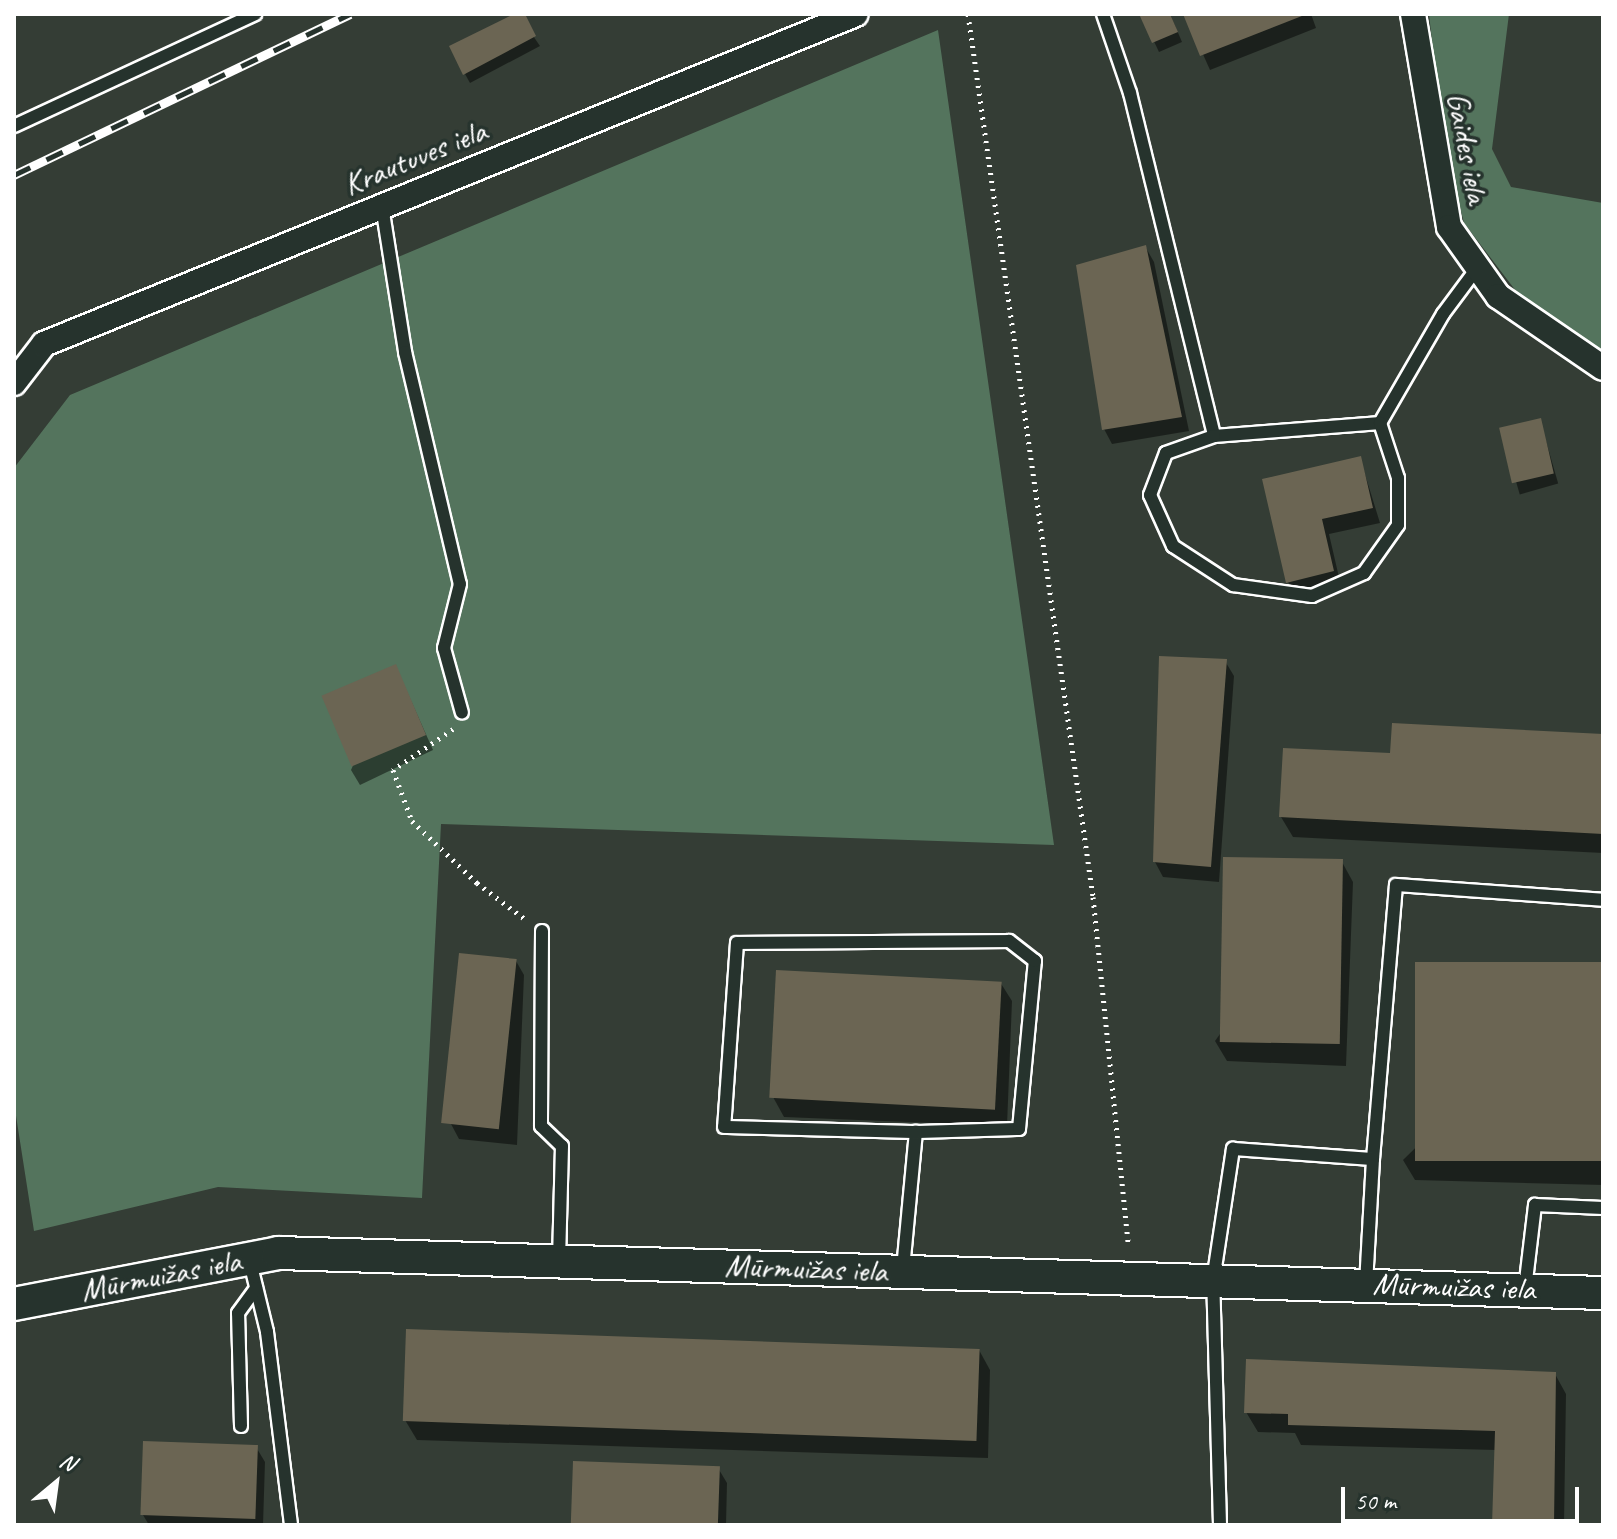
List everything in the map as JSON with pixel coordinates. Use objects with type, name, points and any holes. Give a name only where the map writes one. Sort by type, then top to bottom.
[{"type":"street","name":"Krautuves iela","points":[[14,383],[44,344],[856,14]]},
{"type":"street","name":"Gaides iela","points":[[1413,14],[1449,227],[1498,296],[1603,368]]},
{"type":"street","name":"Mūrmuižas iela","points":[[14,1304],[252,1273],[278,1253],[1603,1293]]},
{"type":"lane","points":[[14,126],[255,14]]},
{"type":"lane","points":[[1103,14],[1130,93],[1214,436]]},
{"type":"lane","points":[[382,206],[405,352],[460,584],[444,648],[462,713]]},
{"type":"lane","points":[[1380,423],[1214,436],[1166,453],[1150,495],[1173,546],[1233,585],[1312,596],[1364,573],[1398,525],[1398,478],[1380,423],[1443,314],[1478,267]]},
{"type":"lane","points":[[1366,1285],[1373,1159],[1396,885],[1603,900]]},
{"type":"lane","points":[[542,931],[541,1126],[562,1146],[559,1262]]},
{"type":"lane","points":[[1009,941],[1035,961],[1019,1129],[916,1132],[724,1127],[737,943],[1009,941]]},
{"type":"lane","points":[[902,1272],[916,1132]]},
{"type":"lane","points":[[1220,1525],[1213,1281],[1233,1149],[1373,1159]]},
{"type":"lane","points":[[1525,1289],[1535,1205],[1603,1208]]},
{"type":"lane","points":[[241,1426],[238,1313],[252,1273]]},
{"type":"lane","points":[[252,1273],[267,1332],[291,1525]]},
{"type":"path","points":[[968,14],[1093,897],[1128,1243]]},
{"type":"path","points":[[462,713],[450,735],[393,770],[412,821],[477,883],[542,931]]},
{"type":"green space","points":[[1429,14],[1509,14],[1492,149],[1511,187],[1603,203],[1603,352],[1516,291],[1464,223],[1443,141]]},
{"type":"green space","points":[[938,30],[1054,845],[441,824],[422,1198],[218,1187],[34,1231],[14,1103],[14,468],[70,395]]},
{"type":"building","points":[[514,14],[525,14],[536,36],[463,75],[449,46]]},
{"type":"building","points":[[1139,14],[1170,14],[1178,32],[1152,43]]},
{"type":"building","points":[[1183,14],[1307,14],[1200,56]]},
{"type":"building","points":[[1146,245],[1182,417],[1102,430],[1076,265]]},
{"type":"building","points":[[1541,418],[1554,474],[1512,483],[1499,428]]},
{"type":"building","points":[[1361,456],[1373,508],[1322,519],[1334,571],[1286,583],[1262,479]]},
{"type":"building","points":[[1159,656],[1227,659],[1211,867],[1153,862]]},
{"type":"building","points":[[396,664],[426,735],[352,767],[321,696]]},
{"type":"building","points":[[1392,723],[1603,734],[1603,834],[1279,817],[1283,748],[1390,753]]},
{"type":"building","points":[[1223,857],[1343,859],[1340,1044],[1220,1042]]},
{"type":"building","points":[[459,953],[517,959],[499,1129],[441,1123]]},
{"type":"building","points":[[1415,962],[1603,962],[1603,1161],[1415,1161]]},
{"type":"building","points":[[776,970],[1002,982],[995,1110],[769,1098]]},
{"type":"building","points":[[406,1329],[980,1349],[976,1441],[403,1421]]},
{"type":"building","points":[[1246,1359],[1556,1372],[1554,1525],[1492,1525],[1495,1431],[1288,1425],[1288,1414],[1244,1413]]},
{"type":"building","points":[[143,1441],[258,1445],[255,1519],[140,1515]]},
{"type":"building","points":[[573,1461],[720,1466],[718,1525],[571,1525]]},
{"type":"railway","points":[[14,175],[350,14]]}]
